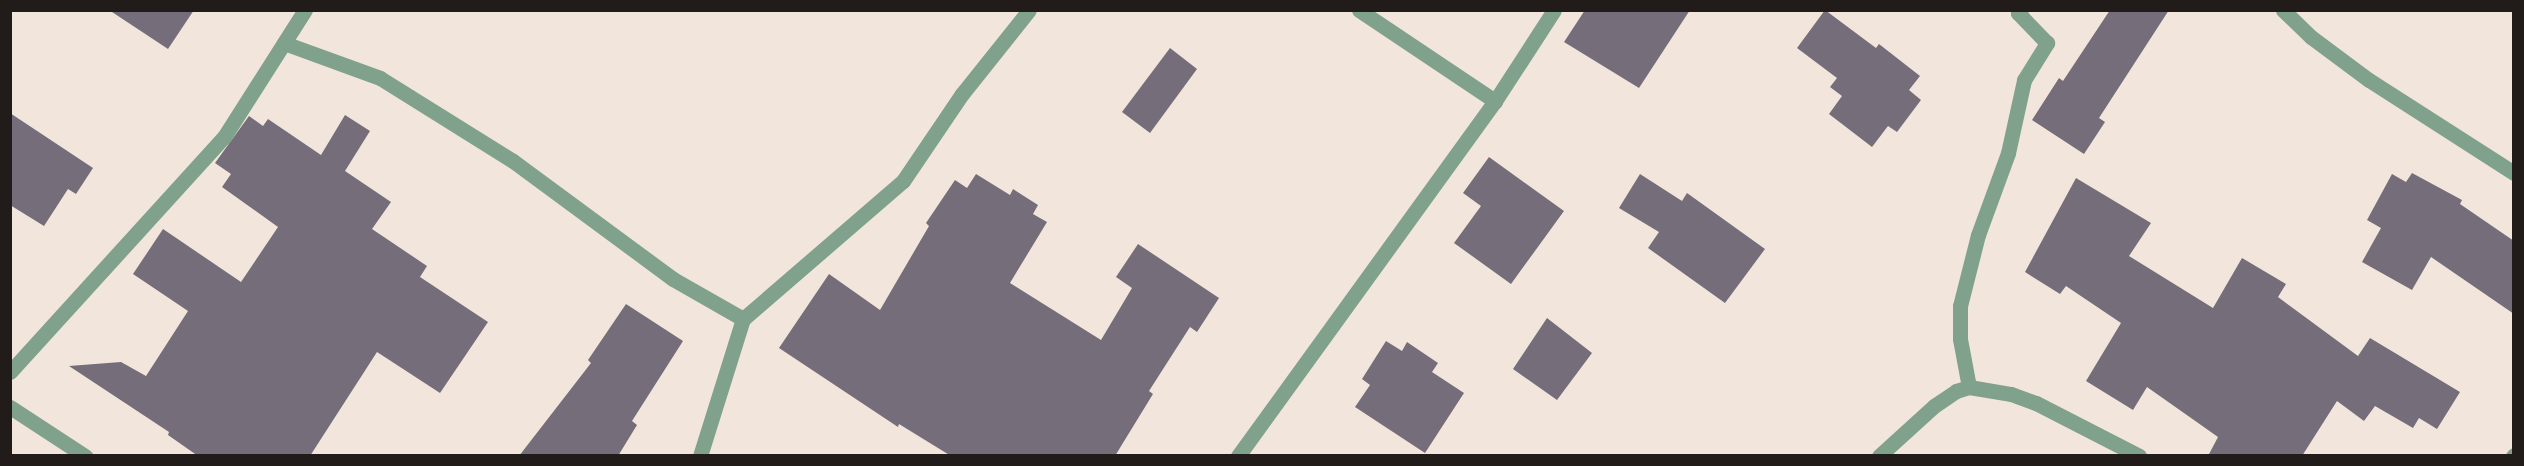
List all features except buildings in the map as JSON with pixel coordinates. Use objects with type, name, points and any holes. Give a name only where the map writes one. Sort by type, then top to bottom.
[{"type":"street","points":[[10,372],[224,137],[305,10]]},
{"type":"street","points":[[700,456],[743,319],[903,181],[956,102],[1029,10]]},
{"type":"street","points":[[1359,10],[1495,101]]},
{"type":"street","points":[[1238,456],[1495,101],[1554,10]]},
{"type":"street","points":[[1969,387],[1960,339],[1960,306],[1978,235],[2008,153],[2024,80],[2047,43],[2018,13],[2021,10]]},
{"type":"street","points":[[2283,10],[2311,37],[2368,80],[2514,173]]},
{"type":"street","points":[[284,43],[380,78],[513,161],[673,279],[743,319]]},
{"type":"street","points":[[1879,456],[1934,406],[1956,391],[1969,387],[2011,394],[2036,403],[2139,456]]},
{"type":"street","points":[[10,407],[85,456]]}]
